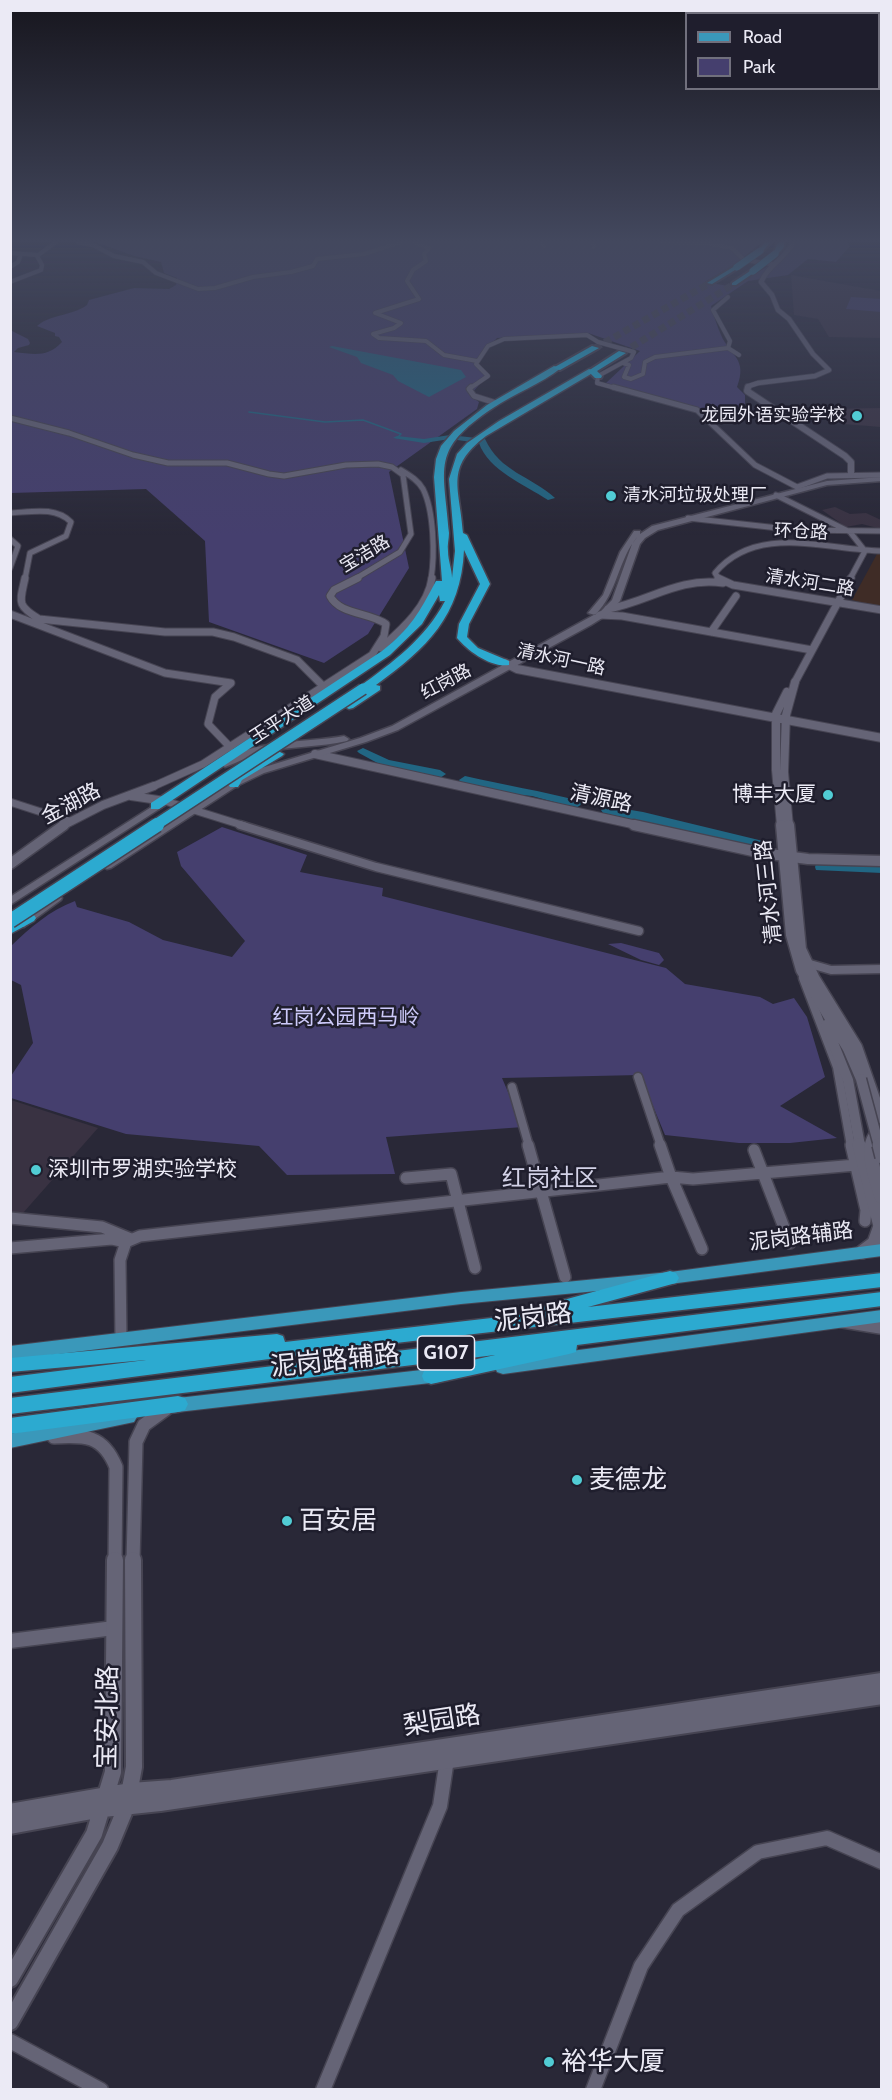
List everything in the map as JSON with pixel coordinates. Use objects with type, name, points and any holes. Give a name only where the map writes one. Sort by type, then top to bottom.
[{"type":"highway","points":[[496,403],[595,348]]},
{"type":"highway","points":[[595,373],[622,353]]},
{"type":"highway","name":"玉平大道","points":[[10,921],[360,687],[419,644],[446,612],[460,575],[458,522],[453,488],[456,463],[465,449],[492,430],[582,377],[595,373]]},
{"type":"highway","name":"玉平大道","points":[[10,912],[360,687],[416,639],[433,619],[447,584],[448,569],[443,553],[444,533],[439,506],[440,456],[445,445],[469,422],[496,403]]},
{"type":"highway","points":[[458,522],[485,584],[462,627],[462,638],[474,650],[510,664]]},
{"type":"highway","points":[[234,784],[238,778],[349,706],[422,653],[442,632],[454,614],[461,597],[464,578],[464,540]]},
{"type":"highway","points":[[159,802],[359,674],[394,647],[416,624],[432,601],[439,583],[443,553]]},
{"type":"highway","points":[[10,932],[29,918]]},
{"type":"highway","points":[[503,1324],[527,1315],[610,1296],[670,1278]]},
{"type":"highway","name":"泥岗路","points":[[10,1385],[361,1340],[882,1280]]},
{"type":"highway","name":"泥岗路","points":[[10,1406],[177,1394],[882,1299]]},
{"type":"highway","points":[[431,1376],[480,1364],[545,1353],[619,1333]]},
{"type":"highway","points":[[10,1364],[279,1341],[361,1340]]},
{"type":"highway","points":[[14,1433],[177,1394]]},
{"type":"main road","name":"红岗路","points":[[29,918],[234,784],[267,768],[341,747],[395,728],[600,615],[616,600],[640,538],[659,526],[837,478],[882,477]]},
{"type":"main road","name":"红岗路","points":[[10,902],[159,802],[246,753],[274,746],[340,740],[364,733],[510,664],[598,609],[609,591],[627,545],[638,532],[662,520],[693,515],[835,481],[882,477]]},
{"type":"main road","points":[[880,1192],[870,1146],[874,1135],[882,1128]]},
{"type":"main road","name":"泥岗路辅路","points":[[10,1353],[489,1295],[670,1278],[882,1250]]},
{"type":"main road","name":"泥岗路辅路","points":[[177,1394],[431,1376],[882,1316]]},
{"type":"main road","points":[[837,1323],[882,1328]]},
{"type":"main road","points":[[10,1364],[177,1333]]},
{"type":"street","points":[[410,340],[426,341],[444,355],[477,361]]},
{"type":"street","points":[[477,361],[488,346],[495,342],[516,340]]},
{"type":"street","points":[[595,340],[634,352],[631,358],[623,363],[595,373],[597,383],[696,410],[755,465],[797,487],[815,480],[851,475],[882,477]]},
{"type":"street","points":[[728,348],[729,340]]},
{"type":"street","points":[[803,340],[829,370],[815,376],[763,382],[748,388],[748,392],[845,456],[851,462],[851,475]]},
{"type":"street","points":[[623,363],[629,365],[624,376],[631,379],[643,374],[644,364],[655,357],[728,348],[739,355]]},
{"type":"street","points":[[477,361],[488,376],[468,389],[474,396],[496,403]]},
{"type":"street","points":[[10,418],[72,433],[166,462],[225,462],[274,476],[360,464],[395,468],[413,477],[424,491],[434,552],[434,578],[428,592],[410,619],[372,655]]},
{"type":"street","name":"宝洁路","points":[[154,786],[187,773],[372,655],[381,643],[387,629],[386,624],[375,616],[338,607],[332,602],[330,596],[336,589],[402,550],[410,538],[412,525],[404,476],[395,468]]},
{"type":"street","points":[[776,495],[850,532],[866,551]]},
{"type":"street","points":[[10,513],[50,512],[68,518],[71,522],[66,536],[30,553],[20,602],[24,610],[39,620],[165,632],[213,632],[234,637],[297,660],[324,687]]},
{"type":"street","points":[[693,515],[727,524],[850,532],[882,531]]},
{"type":"street","points":[[10,540],[18,546],[10,568]]},
{"type":"street","name":"环仓路","points":[[694,583],[757,545],[785,544],[882,551]]},
{"type":"street","name":"清水河三路","points":[[866,551],[795,682],[781,716],[787,855],[802,965],[815,994],[865,1079],[882,1119]]},
{"type":"street","points":[[722,565],[715,573],[720,580],[729,584]]},
{"type":"street","points":[[608,609],[628,606],[694,583]]},
{"type":"street","name":"清水河二路","points":[[694,583],[729,584],[882,610]]},
{"type":"street","points":[[711,632],[736,596]]},
{"type":"street","points":[[608,609],[622,616]]},
{"type":"street","points":[[10,614],[165,672],[231,683],[215,698],[208,724],[230,747]]},
{"type":"street","points":[[600,615],[622,616],[812,650]]},
{"type":"street","name":"清水河一路","points":[[510,664],[882,736]]},
{"type":"street","name":"清源路","points":[[341,747],[338,752],[341,758],[348,761],[787,855]]},
{"type":"street","name":"清源路","points":[[315,754],[787,855],[882,860]]},
{"type":"street","points":[[154,786],[151,790],[159,802]]},
{"type":"street","name":"金湖路","points":[[10,864],[69,821],[154,786]]},
{"type":"street","points":[[128,796],[194,810],[376,867],[639,931]]},
{"type":"street","points":[[10,802],[69,821]]},
{"type":"street","points":[[865,1221],[866,1210],[846,1123],[837,1067],[802,965],[831,970],[882,969]]},
{"type":"street","name":"清水河三路","points":[[802,965],[857,1047],[882,1157]]},
{"type":"street","points":[[815,994],[848,1080],[859,1144],[880,1226],[874,1243],[861,1252]]},
{"type":"street","points":[[638,1077],[671,1177],[702,1249]]},
{"type":"street","points":[[512,1087],[565,1277]]},
{"type":"street","points":[[754,1150],[790,1243]]},
{"type":"street","points":[[10,1248],[112,1239],[129,1240],[457,1200],[671,1177],[693,1179],[856,1165]]},
{"type":"street","points":[[406,1178],[451,1174],[475,1268]]},
{"type":"street","points":[[10,1218],[102,1227],[129,1240]]},
{"type":"street","points":[[121,1339],[120,1260],[129,1240]]},
{"type":"street","name":"宝安北路","points":[[10,2022],[110,1846],[129,1798],[134,1767],[136,1442],[139,1433],[151,1418],[177,1394]]},
{"type":"street","name":"宝安北路","points":[[10,1979],[86,1850],[113,1772],[116,1467],[108,1450],[91,1437],[14,1433]]},
{"type":"street","points":[[10,1641],[114,1628]]},
{"type":"street","name":"梨园路","points":[[10,1812],[104,1803],[129,1798],[160,1803],[882,1681]]},
{"type":"street","name":"梨园路","points":[[446,1753],[882,1696]]},
{"type":"street","points":[[323,2090],[440,1806],[446,1753]]},
{"type":"street","name":"梨园路","points":[[10,1826],[58,1819],[104,1803]]},
{"type":"street","points":[[593,2090],[641,1966],[678,1910],[758,1852],[827,1838],[882,1862]]},
{"type":"street","points":[[10,2041],[101,2090]]},
{"type":"shaded area","name":"龙园外语实验学校","points":[[881,408],[881,427],[843,424],[824,409]]},
{"type":"shaded area","points":[[835,507],[850,514],[866,513],[881,520],[881,529],[862,524],[846,527],[822,510]]},
{"type":"shaded area","points":[[877,554],[881,554],[881,608],[852,600]]},
{"type":"shaded area","name":"深圳市罗湖实验学校","points":[[11,1100],[98,1128],[23,1213],[11,1211]]},
{"type":"green space","points":[[10,340],[28,340],[29,345],[18,348],[14,352],[34,354],[51,351],[62,342],[61,340],[495,340],[475,362],[476,367],[487,376],[470,395],[479,402],[477,409],[389,472],[409,568],[368,634],[324,663],[209,622],[205,541],[146,489],[11,493]]},
{"type":"green space","points":[[608,340],[724,340],[739,363],[740,377],[737,387],[745,395],[745,408],[716,413],[606,383],[640,351]]},
{"type":"green space","name":"红岗公园西马岭","points":[[222,827],[307,855],[300,872],[383,888],[382,896],[666,968],[685,984],[760,997],[773,1004],[794,998],[807,1017],[825,1077],[780,1106],[837,1138],[790,1143],[739,1143],[665,1135],[640,1075],[502,1078],[523,1127],[386,1137],[395,1174],[287,1175],[259,1146],[126,1134],[11,1098],[11,1076],[33,1043],[21,985],[11,980],[11,946],[41,920],[75,901],[77,907],[129,922],[163,940],[232,957],[245,941],[181,866],[177,852]]},
{"type":"green space","points":[[621,943],[659,953],[664,960],[659,965],[641,960],[608,944]]},
{"type":"water","points":[[329,347],[461,370],[466,377],[429,397],[398,381],[393,375],[361,363],[357,357]]},
{"type":"waterway","points":[[249,412],[325,422],[363,420],[401,434],[397,438]]},
{"type":"waterway","points":[[397,438],[424,441],[450,437],[482,441],[485,450],[496,463],[551,498]]},
{"type":"waterway","points":[[363,751],[385,763],[440,774]]},
{"type":"waterway","points":[[465,780],[510,790],[533,792],[576,804]]},
{"type":"waterway","points":[[607,810],[643,816],[759,844]]},
{"type":"waterway","points":[[821,867],[882,869]]},
{"type":"tunnel","points":[[595,348],[609,340]]},
{"type":"tunnel","points":[[622,353],[643,340]]},
{"type":"place","name":"龙园外语实验学校","points":[[857,416]]},
{"type":"place","name":"清水河垃圾处理厂","points":[[611,496]]},
{"type":"place","name":"博丰大厦","points":[[828,795]]},
{"type":"place","name":"深圳市罗湖实验学校","points":[[36,1170]]},
{"type":"place","name":"麦德龙","points":[[577,1480]]},
{"type":"place","name":"百安居","points":[[287,1521]]},
{"type":"place","name":"裕华大厦","points":[[549,2062]]},
{"type":"district","name":"红岗社区","points":[[550,1179]]}]
